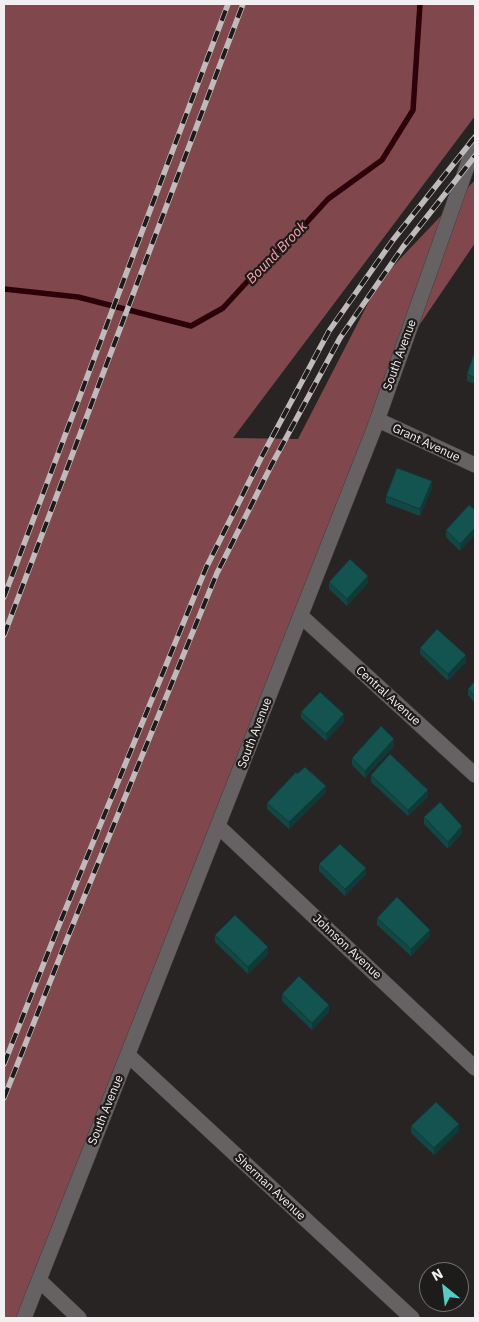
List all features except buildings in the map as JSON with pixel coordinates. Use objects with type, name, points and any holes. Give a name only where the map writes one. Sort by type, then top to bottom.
[{"type":"street","name":"South Avenue","points":[[24,1318],[378,420],[475,144]]},
{"type":"street","name":"Grant Avenue","points":[[378,420],[475,465]]},
{"type":"street","name":"Central Avenue","points":[[301,616],[475,775]]},
{"type":"street","name":"Johnson Avenue","points":[[218,826],[475,1068]]},
{"type":"street","name":"Sherman Avenue","points":[[128,1055],[412,1318]]},
{"type":"street","points":[[39,1280],[79,1318]]},
{"type":"shaded area","points":[[4,4],[475,4],[475,116],[233,438],[298,439],[380,280],[475,180],[475,243],[395,361],[31,1318],[4,1318]]},
{"type":"waterway","name":"Bound Brook","points":[[4,289],[78,297],[191,326],[223,308],[328,199],[382,160],[413,110],[420,4]]},
{"type":"railway","points":[[4,597],[228,4]]},
{"type":"railway","points":[[4,635],[243,4]]},
{"type":"railway","points":[[4,1064],[206,568],[261,458],[329,331],[393,240],[475,137]]},
{"type":"railway","points":[[4,1098],[217,573],[272,464],[340,338],[403,247],[475,156]]}]
